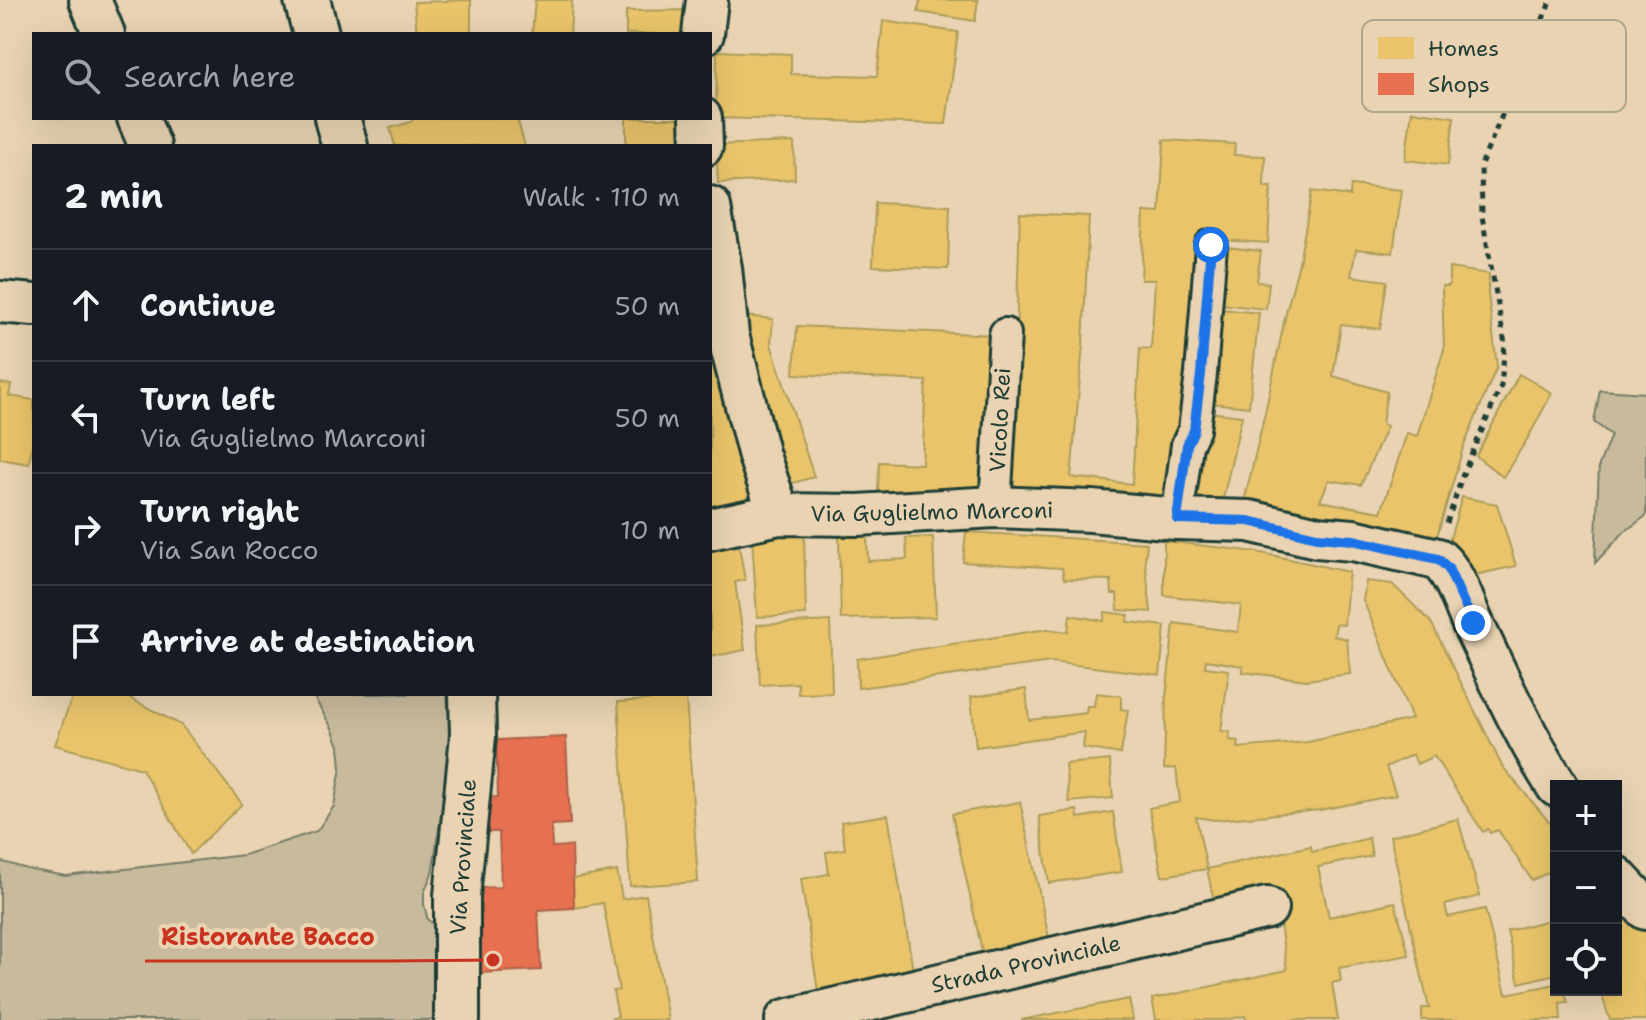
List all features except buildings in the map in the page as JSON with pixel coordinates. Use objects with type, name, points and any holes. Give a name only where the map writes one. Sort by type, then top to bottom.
[{"type":"main road","points":[[307,0],[315,32]]},
{"type":"main road","points":[[338,120],[344,144]]},
{"type":"main road","name":"Via Provinciale","points":[[457,1020],[457,896],[473,736],[472,696]]},
{"type":"street","points":[[90,0],[103,32]]},
{"type":"street","points":[[703,32],[707,0]]},
{"type":"street","points":[[139,120],[149,144]]},
{"type":"street","points":[[701,120],[702,144]]},
{"type":"street","points":[[712,218],[728,335],[748,417],[779,514]]},
{"type":"street","points":[[1177,519],[1187,445],[1196,416],[1211,245]]},
{"type":"street","points":[[0,302],[32,305]]},
{"type":"street","name":"Vicolo Rei","points":[[995,507],[1005,334]]},
{"type":"street","name":"Via Guglielmo Marconi","points":[[712,529],[779,514],[858,515],[995,507],[1091,511],[1177,519],[1249,521],[1438,559]]},
{"type":"street","points":[[1438,559],[1448,568],[1535,753],[1553,780]]},
{"type":"street","points":[[1622,883],[1646,909]]},
{"type":"street","name":"Strada Provinciale","points":[[786,1020],[1267,908]]},
{"type":"path","points":[[1543,20],[1551,0]]},
{"type":"path","points":[[1438,559],[1463,474],[1501,386],[1505,344],[1482,216],[1481,165],[1503,112]]},
{"type":"shaded area","points":[[1600,390],[1646,393],[1646,516],[1624,532],[1595,563],[1599,465],[1611,435],[1594,422]]},
{"type":"shaded area","points":[[313,696],[447,696],[452,749],[432,873],[424,893],[428,920],[437,926],[437,1004],[433,1020],[0,1020],[0,861],[66,876],[244,855],[317,831],[334,806],[341,768],[339,746]]},
{"type":"place","name":"Ristorante Bacco","points":[[493,960]]},
{"type":"route","points":[[1211,245],[1201,374],[1177,519],[1249,521],[1438,559],[1448,568],[1473,623]]}]
